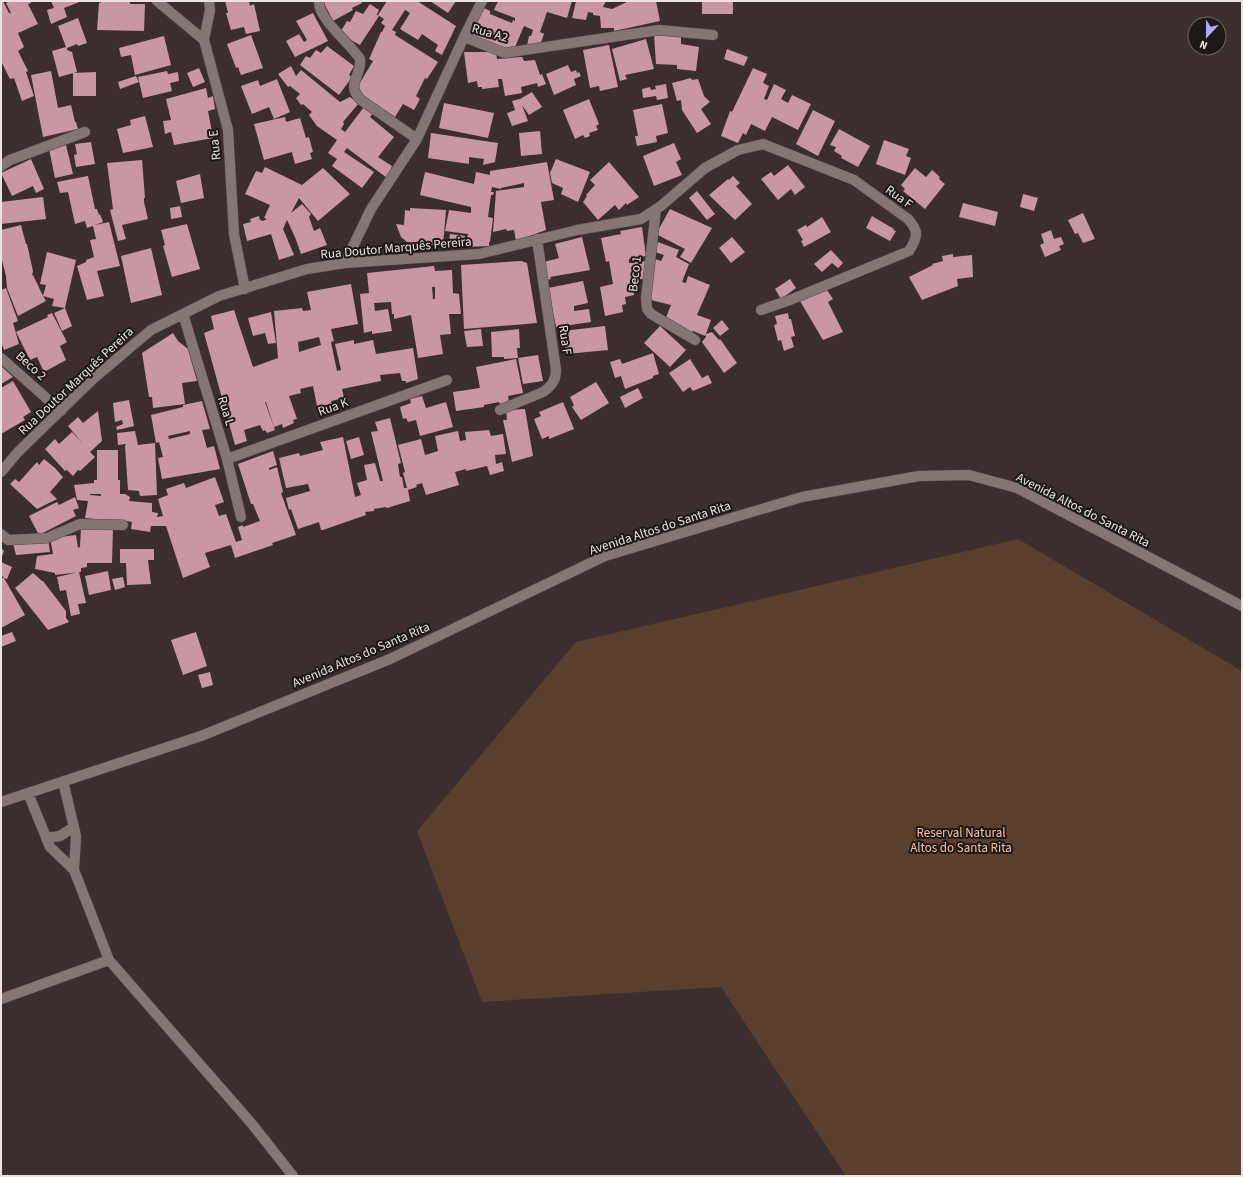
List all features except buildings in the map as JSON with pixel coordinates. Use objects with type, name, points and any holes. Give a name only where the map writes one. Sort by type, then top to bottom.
[{"type":"street","points":[[157,1],[159,5],[204,40]]},
{"type":"street","name":"Rua E","points":[[209,1],[210,10],[204,40],[228,130],[234,234],[245,288]]},
{"type":"street","points":[[318,1],[323,16],[360,59],[354,81],[356,95],[417,139]]},
{"type":"street","points":[[464,37],[482,1]]},
{"type":"street","name":"Rua A2","points":[[345,263],[371,209],[417,139],[464,37],[505,53],[658,30],[713,35]]},
{"type":"street","points":[[1,166],[10,160],[85,132]]},
{"type":"street","name":"Rua Doutor Marquês Pereira","points":[[1,472],[18,452],[93,379],[151,330],[219,296],[307,269],[345,263],[479,254],[577,230],[641,219],[656,209],[705,168],[738,150],[763,144]]},
{"type":"street","name":"Rua F","points":[[761,310],[790,300],[909,251],[917,234],[914,226],[908,219],[854,180],[763,144]]},
{"type":"street","name":"Beco 1","points":[[656,209],[646,298],[647,309],[656,318],[695,340]]},
{"type":"street","name":"Rua F","points":[[500,410],[543,392],[549,388],[556,377],[537,240]]},
{"type":"street","name":"Rua L","points":[[183,314],[227,459],[241,517]]},
{"type":"street","name":"Beco 2","points":[[1,358],[61,411]]},
{"type":"street","name":"Rua K","points":[[227,459],[447,380]]},
{"type":"street","name":"Avenida Altos do Santa Rita","points":[[1,802],[201,736],[390,659],[605,556],[802,498],[919,476],[970,475],[1017,488],[1242,606]]},
{"type":"street","points":[[1,534],[8,540],[47,538],[80,524],[123,525]]},
{"type":"street","points":[[63,781],[76,836],[74,870],[109,960],[252,1124],[293,1176]]},
{"type":"street","points":[[28,793],[50,847],[74,870]]},
{"type":"street","points":[[46,838],[60,836],[74,827]]},
{"type":"street","points":[[1,999],[109,960]]},
{"type":"green space","name":"Reserval Natural Altos do Santa Rita","points":[[1018,539],[1242,671],[1242,1176],[846,1176],[721,987],[482,1002],[417,831],[576,642]]}]
